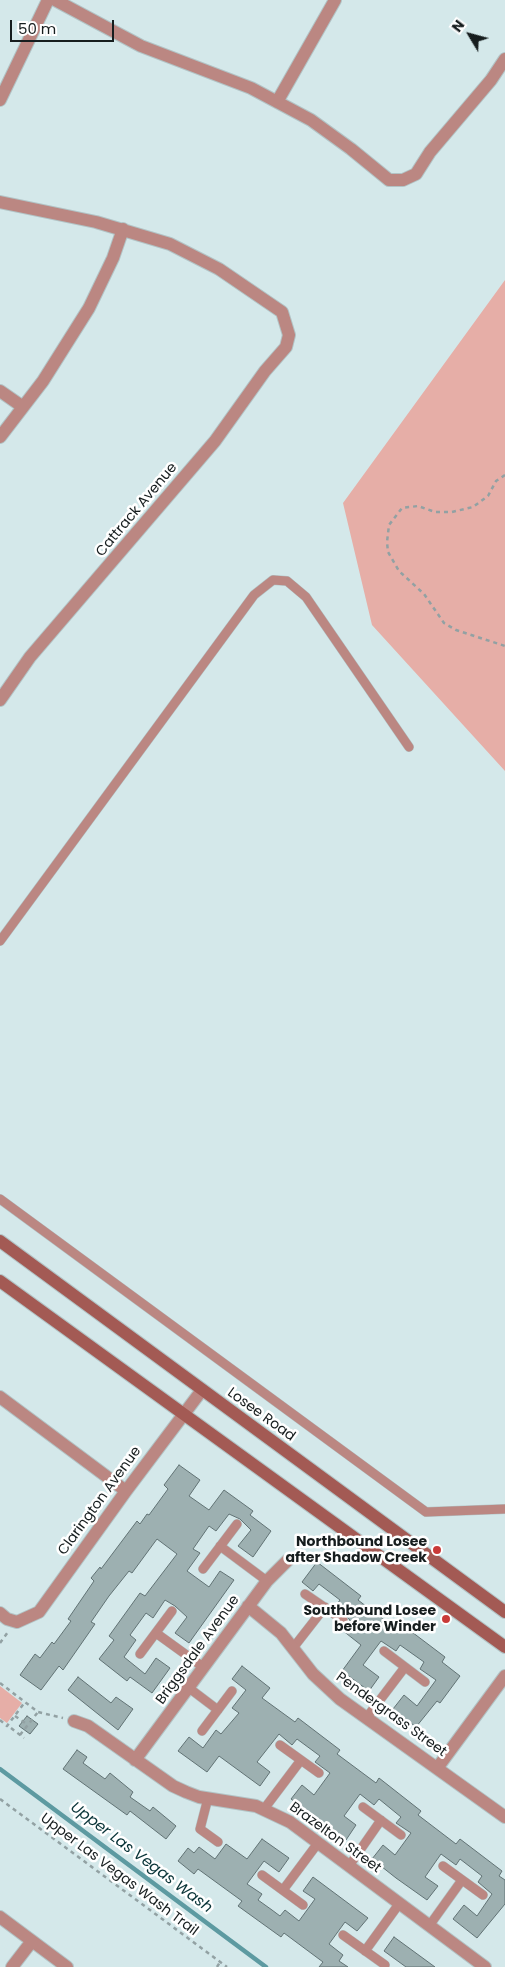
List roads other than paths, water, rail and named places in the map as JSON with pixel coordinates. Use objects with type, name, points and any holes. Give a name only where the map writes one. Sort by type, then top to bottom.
[{"type":"main road","name":"Losee Road","points":[[0,1241],[505,1612]]},
{"type":"main road","points":[[0,1280],[183,1415],[505,1647]]},
{"type":"street","points":[[1,96],[48,0]]},
{"type":"street","points":[[55,0],[142,46],[228,78],[277,102],[325,129],[388,180],[403,180],[416,174],[430,152],[491,80],[505,59]]},
{"type":"street","points":[[277,102],[335,0]]},
{"type":"street","points":[[0,202],[123,229],[113,258],[90,308],[43,381],[0,437]]},
{"type":"street","name":"Cattrack Avenue","points":[[0,700],[30,657],[215,441],[265,371],[286,347],[290,335],[282,312],[219,269],[170,244],[123,229]]},
{"type":"street","points":[[0,391],[24,407]]},
{"type":"street","name":"Clarington Avenue","points":[[0,1613],[7,1619],[17,1622],[39,1612],[202,1390]]},
{"type":"street","points":[[0,1397],[126,1491]]},
{"type":"street","name":"Briggsdale Avenue","points":[[135,1760],[267,1581],[288,1560]]},
{"type":"street","name":"Pendergrass Street","points":[[248,1606],[281,1633],[326,1688],[505,1817]]},
{"type":"street","points":[[438,1767],[505,1676]]},
{"type":"street","name":"Brazelton Street","points":[[74,1721],[88,1726],[173,1786],[193,1795],[242,1802],[264,1809],[290,1822],[481,1966]]},
{"type":"street","points":[[0,1917],[68,1967]]},
{"type":"street","points":[[12,1967],[32,1941]]},
{"type":"lane","points":[[0,941],[254,594],[273,580],[288,581],[306,598],[409,747]]},
{"type":"lane","points":[[0,1199],[426,1512],[505,1509]]},
{"type":"lane","points":[[203,1569],[237,1524]]},
{"type":"lane","points":[[220,1546],[267,1581]]},
{"type":"lane","points":[[305,1594],[343,1620]]},
{"type":"lane","points":[[293,1648],[325,1607]]},
{"type":"lane","points":[[140,1654],[172,1611]]},
{"type":"lane","points":[[156,1633],[203,1667]]},
{"type":"lane","points":[[384,1651],[425,1682]]},
{"type":"lane","points":[[367,1717],[405,1667]]},
{"type":"lane","points":[[188,1688],[218,1710]]},
{"type":"lane","points":[[202,1731],[232,1691]]},
{"type":"lane","points":[[280,1745],[319,1773]]},
{"type":"lane","points":[[264,1809],[301,1760]]},
{"type":"lane","points":[[208,1798],[200,1828],[218,1842]]},
{"type":"lane","points":[[363,1807],[401,1835]]},
{"type":"lane","points":[[349,1866],[381,1820]]},
{"type":"lane","points":[[283,1890],[318,1842]]},
{"type":"lane","points":[[443,1866],[483,1895]]},
{"type":"lane","points":[[262,1875],[303,1905]]},
{"type":"lane","points":[[429,1926],[462,1880]]},
{"type":"lane","points":[[365,1951],[399,1904]]},
{"type":"lane","points":[[343,1935],[385,1965]]},
{"type":"waterway","name":"Upper Las Vegas Wash","points":[[0,1769],[266,1967]]},
{"type":"place","name":"Northbound Losee after Shadow Creek","points":[[437,1550]]},
{"type":"place","name":"Southbound Losee before Winder","points":[[446,1619]]}]
